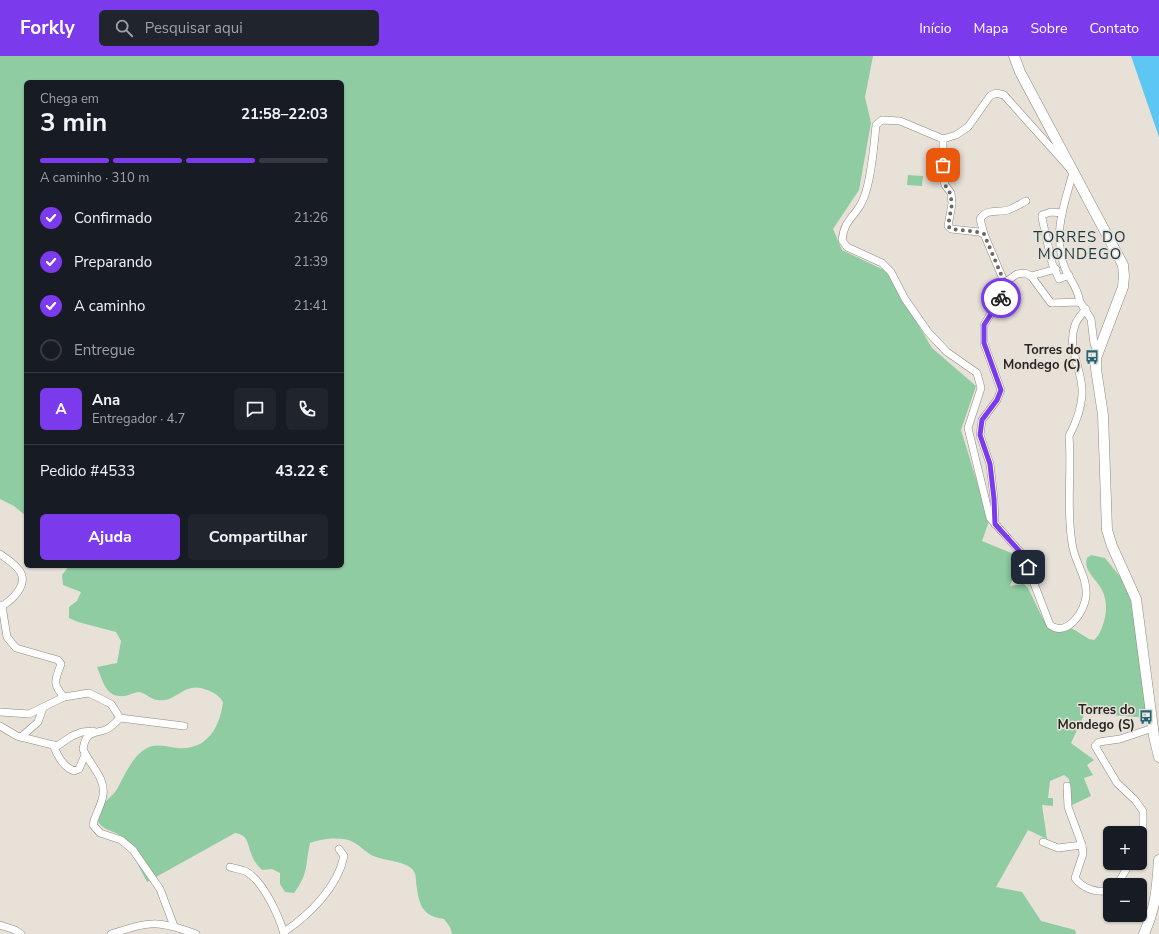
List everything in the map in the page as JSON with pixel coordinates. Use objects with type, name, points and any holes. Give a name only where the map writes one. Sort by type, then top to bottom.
[{"type":"main road","points":[[1014,56],[1020,72],[1120,258],[1124,276],[1123,288],[1098,352],[1096,369],[1103,415],[1106,458],[1107,530],[1136,599],[1153,728],[1159,757]]},
{"type":"main road","points":[[1144,934],[1153,912],[1156,898],[1159,860]]},
{"type":"street","points":[[1086,309],[1075,323],[1072,338],[1074,354],[1080,373],[1082,394],[1076,422],[1069,436],[1072,543],[1077,563],[1086,583],[1086,598],[1076,621],[1071,625],[1058,628],[1050,625],[1023,555],[990,518],[968,428],[980,388],[977,373],[947,352],[928,332],[904,299],[891,272],[882,263],[847,247],[842,240],[843,229],[847,221],[862,202],[867,184],[876,125],[882,120],[900,121],[943,139],[956,136],[968,127],[990,96],[996,93],[1004,95],[1073,172],[1058,231],[1058,242],[1069,275],[1077,289],[1080,302],[1086,309],[1092,319],[1094,344],[1098,352]]},
{"type":"street","points":[[943,139],[943,178],[950,193],[952,204],[948,226],[951,229],[984,234]]},
{"type":"street","points":[[1008,281],[1003,279],[984,234],[980,220],[983,214],[991,211],[1000,212],[1011,209],[1026,201]]},
{"type":"street","points":[[1062,213],[1047,213],[1043,214],[1042,217],[1052,263],[1056,269],[1059,279],[1069,275]]},
{"type":"street","points":[[1031,276],[1056,269]]},
{"type":"street","points":[[995,524],[990,464],[980,435],[982,420],[997,400],[1001,390],[984,343],[984,325],[992,310],[999,303],[1008,281],[1018,274],[1025,273],[1031,276],[1051,303],[1080,302]]},
{"type":"street","points":[[0,554],[16,567],[22,578],[22,584],[15,595],[10,601],[1,606],[7,637],[16,648],[58,660],[61,664],[55,683],[56,688],[64,697]]},
{"type":"street","points":[[0,712],[29,714],[64,697],[89,693],[111,704],[120,718]]},
{"type":"street","points":[[21,737],[38,722],[43,708]]},
{"type":"street","points":[[0,726],[21,737],[60,746],[66,739],[80,733],[104,730],[120,718],[184,726]]},
{"type":"street","points":[[1143,826],[1143,811],[1135,800],[1117,783],[1095,746],[1099,742],[1120,739],[1153,728]]},
{"type":"street","points":[[95,731],[84,741],[83,749],[101,779],[103,795],[93,825],[100,833],[121,840],[133,850],[160,889],[174,926]]},
{"type":"street","points":[[53,745],[57,756],[69,769],[74,771],[79,769],[86,755]]},
{"type":"street","points":[[1067,786],[1068,807],[1082,845],[1083,854],[1075,878],[1079,884],[1086,888],[1103,891]]},
{"type":"street","points":[[1043,842],[1058,848],[1082,845]]},
{"type":"street","points":[[230,868],[246,871],[264,891],[280,920],[284,933],[315,906],[338,876],[344,856],[339,849]]},
{"type":"street","points":[[110,934],[142,924],[160,923],[174,926],[196,934]]},
{"type":"street","points":[[0,925],[15,930],[21,934]]},
{"type":"green space","points":[[0,56],[873,56],[865,97],[871,123],[859,190],[833,229],[842,250],[886,271],[932,348],[976,386],[961,430],[989,521],[982,541],[1021,557],[1010,586],[1024,584],[1028,588],[1043,619],[1050,627],[1073,629],[1089,639],[1094,640],[1099,634],[1105,617],[1106,602],[1100,586],[1091,575],[1087,567],[1087,558],[1091,555],[1105,558],[1130,589],[1150,718],[1085,713],[1071,743],[1094,760],[1087,765],[1093,775],[1084,778],[1091,796],[1072,805],[1069,779],[1064,775],[1050,781],[1048,798],[1053,798],[1053,806],[1042,805],[1047,839],[1028,830],[996,887],[1022,892],[1041,921],[1075,930],[1076,934],[452,934],[450,927],[444,919],[430,915],[422,908],[418,897],[415,874],[410,867],[401,863],[376,857],[353,842],[343,839],[325,839],[310,843],[306,869],[299,886],[294,893],[285,892],[280,884],[280,873],[272,869],[262,870],[253,858],[245,837],[235,833],[147,882],[124,838],[105,828],[99,823],[97,819],[101,808],[115,791],[133,761],[142,751],[147,748],[158,746],[187,748],[204,742],[215,729],[219,721],[223,702],[214,693],[199,688],[186,690],[165,700],[155,700],[143,693],[138,692],[122,696],[115,695],[107,690],[97,667],[117,663],[121,641],[116,632],[78,622],[69,618],[69,607],[77,601],[81,592],[63,585],[62,575],[67,568],[344,568],[344,80],[24,80],[24,514],[14,506],[0,499]]},
{"type":"green space","points":[[908,175],[923,176],[922,186],[907,185]]},
{"type":"water","points":[[1131,56],[1159,56],[1159,137]]},
{"type":"way so far","points":[[943,165],[943,178],[950,193],[952,204],[948,218],[948,226],[951,229],[984,234],[1003,279],[1008,281],[1001,298]]},
{"type":"place","name":"Torres do Mondego (C)","points":[[1092,357]]},
{"type":"place","name":"Torres do Mondego (S)","points":[[1146,717]]},
{"type":"district","name":"TORRES DO MONDEGO","points":[[1080,246]]},
{"type":"route","points":[[1001,298],[999,303],[992,310],[984,325],[984,343],[991,366],[1001,390],[997,400],[982,420],[980,435],[988,454],[990,464],[995,524],[1023,555],[1028,567]]}]
